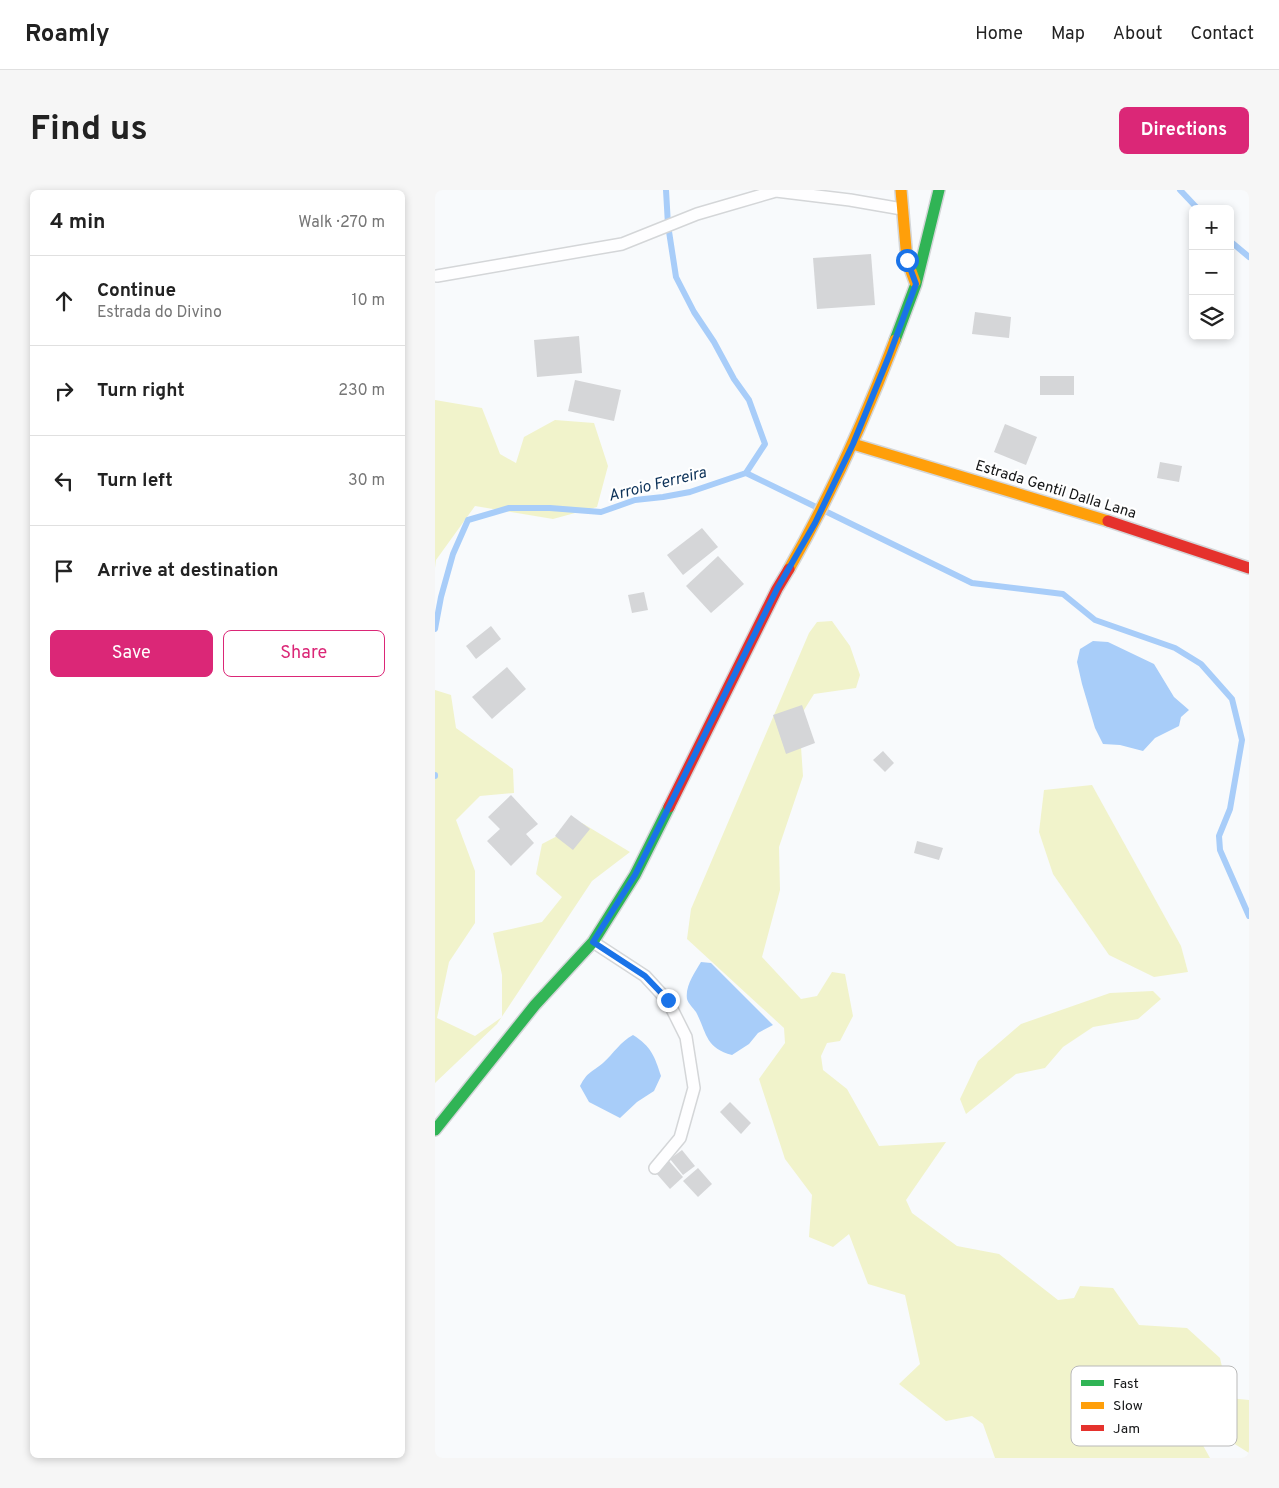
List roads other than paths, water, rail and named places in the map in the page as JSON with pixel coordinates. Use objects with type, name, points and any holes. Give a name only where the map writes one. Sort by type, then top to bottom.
[{"type":"main road","points":[[901,190],[901,210],[907,260],[916,284]]},
{"type":"main road","points":[[435,1130],[535,1005],[593,942],[635,875],[777,589],[815,523],[853,444],[916,284],[939,190]]},
{"type":"main road","name":"Estrada Gentil Dalla Lana","points":[[853,444],[1074,509],[1249,568]]},
{"type":"lane","points":[[437,276],[622,244],[697,214],[776,192],[850,200],[901,210]]},
{"type":"lane","points":[[593,942],[645,976],[668,1000],[686,1036],[694,1088],[680,1138],[655,1168]]},
{"type":"water","points":[[1093,641],[1108,642],[1154,664],[1174,697],[1189,710],[1181,717],[1179,726],[1155,738],[1143,751],[1120,745],[1103,744],[1095,728],[1077,662],[1080,649]]},
{"type":"water","points":[[701,962],[711,963],[773,1025],[758,1033],[749,1044],[732,1055],[723,1052],[712,1044],[696,1012],[687,999],[689,984]]},
{"type":"water","points":[[633,1035],[652,1052],[661,1076],[654,1091],[637,1102],[620,1118],[589,1102],[580,1086],[588,1075]]},
{"type":"waterway","name":"Arroio Ferreira","points":[[435,629],[441,597],[453,554],[468,520],[509,508],[550,508],[601,512],[635,500],[690,492],[746,473],[765,444],[749,400],[734,379],[714,342],[694,312],[676,277],[668,225],[666,190]]},
{"type":"waterway","name":"Arroio Ferreira","points":[[1180,190],[1194,205]]},
{"type":"waterway","name":"Arroio Ferreira","points":[[1234,244],[1249,257]]},
{"type":"waterway","points":[[746,473],[816,507]]},
{"type":"waterway","points":[[827,512],[972,583],[1063,594],[1095,620],[1175,648],[1201,664],[1232,699],[1242,740],[1230,809],[1219,836],[1220,850],[1249,916]]}]
